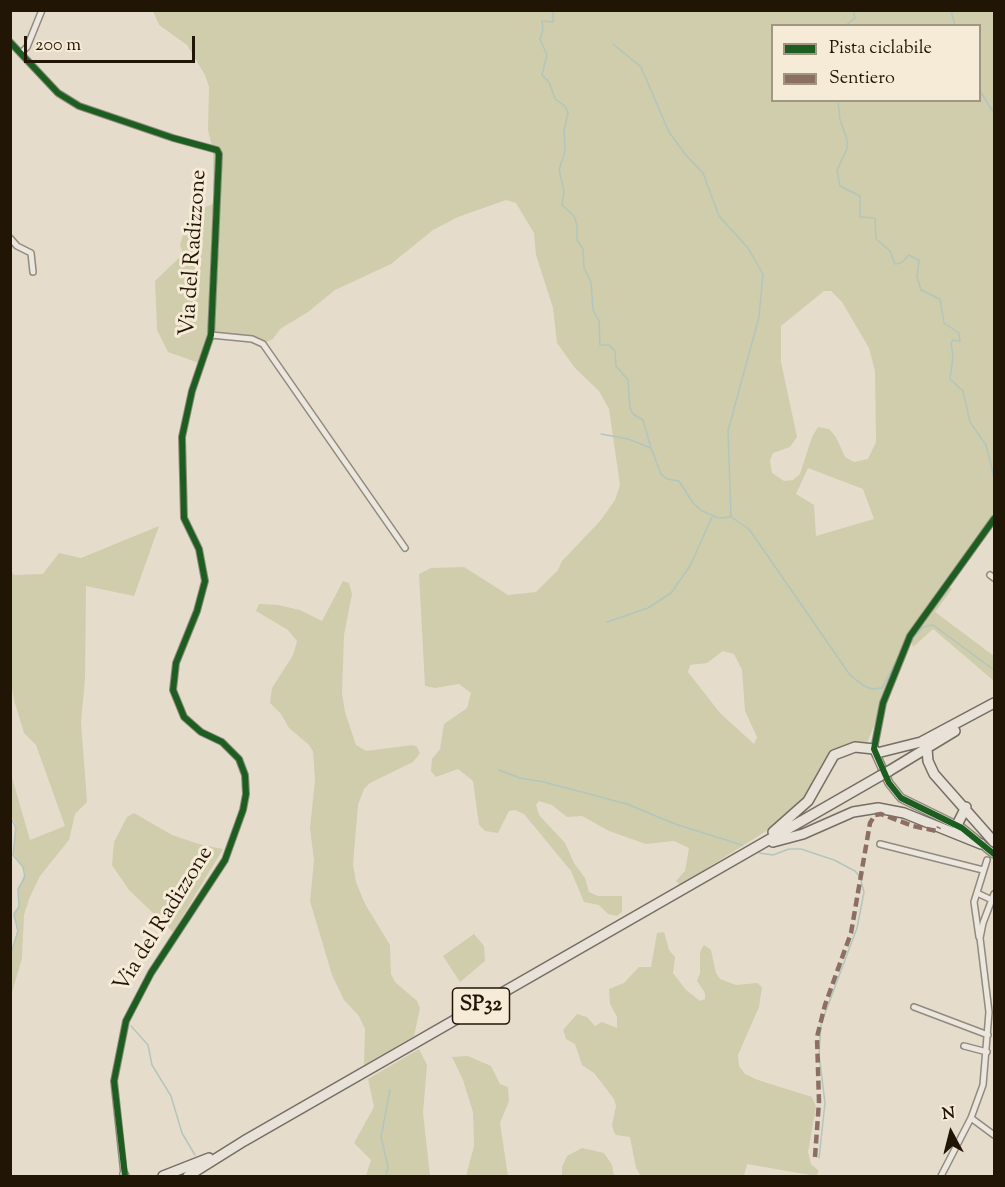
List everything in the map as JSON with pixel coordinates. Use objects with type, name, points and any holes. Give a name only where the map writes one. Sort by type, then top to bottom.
[{"type":"main road","points":[[728,864],[731,857],[768,836],[802,807],[814,792],[834,754],[857,747],[875,751],[921,742],[994,703]]},
{"type":"main road","name":"SP32","points":[[177,1176],[233,1148],[884,774],[927,749],[994,703]]},
{"type":"main road","points":[[927,749],[928,761],[933,772],[966,807],[992,853]]},
{"type":"main road","points":[[957,825],[966,807]]},
{"type":"main road","points":[[756,847],[803,834],[853,812],[878,808],[901,813],[981,844]]},
{"type":"main road","points":[[164,1176],[233,1148]]},
{"type":"main road","points":[[188,1176],[233,1148]]},
{"type":"street","points":[[10,42],[21,53],[27,47],[42,10]]},
{"type":"street","name":"Via del Radizzone","points":[[21,53],[58,93],[79,106],[172,138],[217,150],[219,154],[211,335],[192,391],[182,446],[184,518],[199,549],[205,581],[197,611],[176,663],[173,690],[184,717],[201,732],[222,742],[239,759],[244,768],[246,794],[243,810],[225,860],[151,973],[126,1021],[114,1081],[124,1176]]},
{"type":"street","points":[[10,238],[17,246],[31,253],[33,272]]},
{"type":"street","points":[[211,335],[252,339],[263,344],[405,548]]},
{"type":"street","points":[[941,1176],[971,1118],[982,1089],[992,1019],[974,902],[983,870],[992,853],[957,825],[916,807],[898,795],[889,783],[875,751],[883,703],[906,651],[909,638],[994,519]]},
{"type":"street","points":[[880,844],[983,870]]},
{"type":"street","points":[[977,893],[993,897],[983,923],[980,943]]},
{"type":"street","points":[[914,1007],[988,1035]]},
{"type":"street","points":[[964,1046],[987,1052]]},
{"type":"street","points":[[971,1118],[994,1135]]},
{"type":"shaded area","points":[[153,11],[994,11],[994,514],[961,562],[947,586],[952,589],[935,612],[994,656],[994,681],[933,629],[913,647],[910,637],[867,743],[842,747],[810,796],[771,828],[680,885],[676,881],[685,871],[689,848],[674,841],[646,844],[609,831],[582,816],[567,817],[552,805],[539,801],[536,805],[539,815],[565,843],[574,863],[585,878],[589,892],[598,896],[622,896],[622,912],[617,916],[608,914],[599,905],[584,902],[571,871],[524,814],[515,810],[509,811],[498,833],[485,831],[479,825],[473,781],[458,769],[436,777],[431,771],[432,759],[440,749],[444,724],[467,708],[471,693],[459,684],[435,688],[425,686],[419,574],[431,568],[464,567],[508,595],[536,592],[558,570],[562,561],[600,521],[615,500],[620,485],[609,409],[599,391],[575,368],[557,343],[553,308],[536,255],[534,233],[516,203],[506,200],[458,217],[433,230],[391,264],[335,290],[308,312],[280,329],[273,339],[264,343],[254,337],[210,332],[199,363],[168,352],[157,330],[155,281],[183,254],[180,245],[190,213],[213,204],[213,151],[208,130],[209,87],[205,75],[187,45],[159,25]],"holes":[[[824,291],[831,291],[842,302],[869,348],[875,371],[876,442],[868,459],[854,462],[845,457],[836,437],[829,429],[818,427],[812,437],[800,474],[793,480],[784,481],[772,473],[770,461],[773,453],[790,447],[797,437],[781,362],[781,326]],[[808,468],[863,489],[874,519],[816,536],[814,505],[796,494]],[[723,651],[734,654],[742,670],[745,711],[757,737],[754,744],[720,713],[688,672],[690,665],[707,663]]]},
{"type":"shaded area","points":[[159,526],[134,596],[86,586],[85,679],[81,722],[87,802],[75,814],[69,840],[40,876],[29,899],[24,915],[22,958],[11,996],[11,955],[17,931],[13,913],[19,905],[18,890],[25,872],[14,854],[15,823],[11,815],[11,774],[30,840],[65,826],[36,745],[24,733],[14,700],[10,676],[11,571],[14,575],[43,574],[59,553],[81,558]]},
{"type":"shaded area","points":[[343,581],[349,583],[352,594],[344,635],[342,693],[345,712],[356,745],[366,751],[413,745],[420,753],[413,762],[370,783],[364,789],[358,805],[353,864],[356,882],[365,904],[390,945],[391,974],[395,982],[417,1001],[420,1008],[414,1036],[364,1065],[365,1029],[359,1016],[344,1000],[332,975],[310,901],[314,860],[310,828],[315,780],[313,751],[289,728],[281,714],[270,703],[272,688],[293,655],[297,641],[288,630],[256,611],[259,604],[278,605],[300,610],[322,621]]},
{"type":"shaded area","points":[[134,813],[172,835],[223,849],[173,932],[129,890],[112,865],[114,842],[127,817]]},
{"type":"shaded area","points":[[664,932],[669,950],[675,957],[673,973],[686,990],[700,1001],[705,999],[705,993],[697,981],[700,973],[700,952],[704,945],[711,950],[716,973],[720,979],[736,985],[757,983],[762,987],[759,1007],[738,1055],[739,1066],[745,1074],[758,1080],[812,1097],[816,1107],[808,1152],[811,1164],[819,1171],[816,1176],[747,1164],[744,1176],[641,1176],[636,1168],[630,1137],[616,1135],[614,1132],[612,1125],[616,1106],[614,1099],[594,1073],[582,1065],[575,1044],[566,1039],[563,1030],[577,1014],[587,1017],[595,1026],[602,1022],[617,1028],[617,1017],[610,1004],[609,989],[624,983],[639,967],[651,967],[657,933]]},
{"type":"shaded area","points":[[474,934],[484,946],[485,961],[460,982],[443,956]]},
{"type":"shaded area","points":[[419,1049],[427,1065],[423,1113],[430,1176],[366,1176],[371,1160],[354,1143],[374,1107],[368,1079]]},
{"type":"shaded area","points":[[468,1056],[491,1066],[500,1084],[508,1087],[509,1101],[500,1123],[508,1176],[466,1176],[474,1146],[473,1112],[463,1080],[452,1057]]},
{"type":"shaded area","points":[[582,1148],[604,1153],[612,1165],[614,1176],[562,1176],[562,1167],[567,1156]]},
{"type":"waterway","points":[[553,10],[553,22],[542,21],[543,30],[540,39],[547,55],[542,75],[549,82],[555,99],[565,106],[568,113],[564,131],[565,151],[559,170],[564,191],[562,205],[574,216],[577,225],[577,240],[583,249],[584,268],[591,282],[593,310],[599,321],[600,345],[609,345],[615,351],[616,366],[628,380],[630,408],[633,414],[643,420],[651,448],[628,439],[601,434]]},
{"type":"waterway","points":[[848,24],[855,18],[853,10]]},
{"type":"waterway","points":[[951,10],[954,24]]},
{"type":"waterway","points":[[613,44],[641,67],[669,132],[703,173],[719,216],[748,248],[763,274],[759,317],[728,431],[731,517]]},
{"type":"waterway","points":[[981,93],[994,113]]},
{"type":"waterway","points":[[838,102],[840,120],[847,139],[847,149],[837,170],[840,186],[860,196],[860,217],[875,218],[876,239],[890,251],[895,264],[901,263],[909,255],[919,260],[917,277],[921,290],[940,299],[944,323],[959,333],[960,341],[953,340],[951,343],[953,357],[950,379],[963,391],[970,422],[986,445],[994,477]]},
{"type":"waterway","points":[[651,448],[661,474],[667,479],[679,481],[693,503],[702,511],[719,518],[731,517],[749,529],[850,675],[864,686],[872,689],[882,688],[904,646]]},
{"type":"waterway","points":[[607,622],[648,608],[671,593],[690,566],[712,517]]},
{"type":"waterway","points":[[910,641],[923,627],[933,625],[994,670]]},
{"type":"waterway","points":[[499,770],[520,778],[627,804],[675,824],[742,845]]},
{"type":"waterway","points":[[10,816],[16,828],[13,855],[23,867],[25,877],[18,889],[19,907],[14,915],[18,931],[10,956]]},
{"type":"waterway","points":[[759,853],[773,855],[789,849],[801,849],[834,860],[855,871],[860,877],[864,892],[857,928],[821,1024],[819,1054],[825,1103],[819,1158]]},
{"type":"waterway","points":[[131,1026],[148,1045],[152,1065],[171,1096],[182,1133],[195,1155]]},
{"type":"waterway","points":[[386,1176],[388,1167],[381,1137],[390,1090]]},
{"type":"marked path","points":[[815,1157],[819,1102],[817,1037],[825,1005],[851,933],[870,823],[875,815],[881,814],[913,826],[937,831],[939,827]]},
{"type":"cycle path","points":[[10,42],[58,93],[79,106],[173,138],[217,150],[219,154],[211,335],[192,391],[182,437],[184,518],[199,549],[205,581],[197,611],[176,663],[173,690],[184,717],[201,732],[222,742],[239,759],[245,775],[246,794],[243,810],[225,860],[151,973],[126,1021],[114,1081],[125,1176]]},
{"type":"cycle path","points":[[994,519],[910,636],[883,703],[874,749],[889,783],[901,798],[962,828],[994,854]]}]
